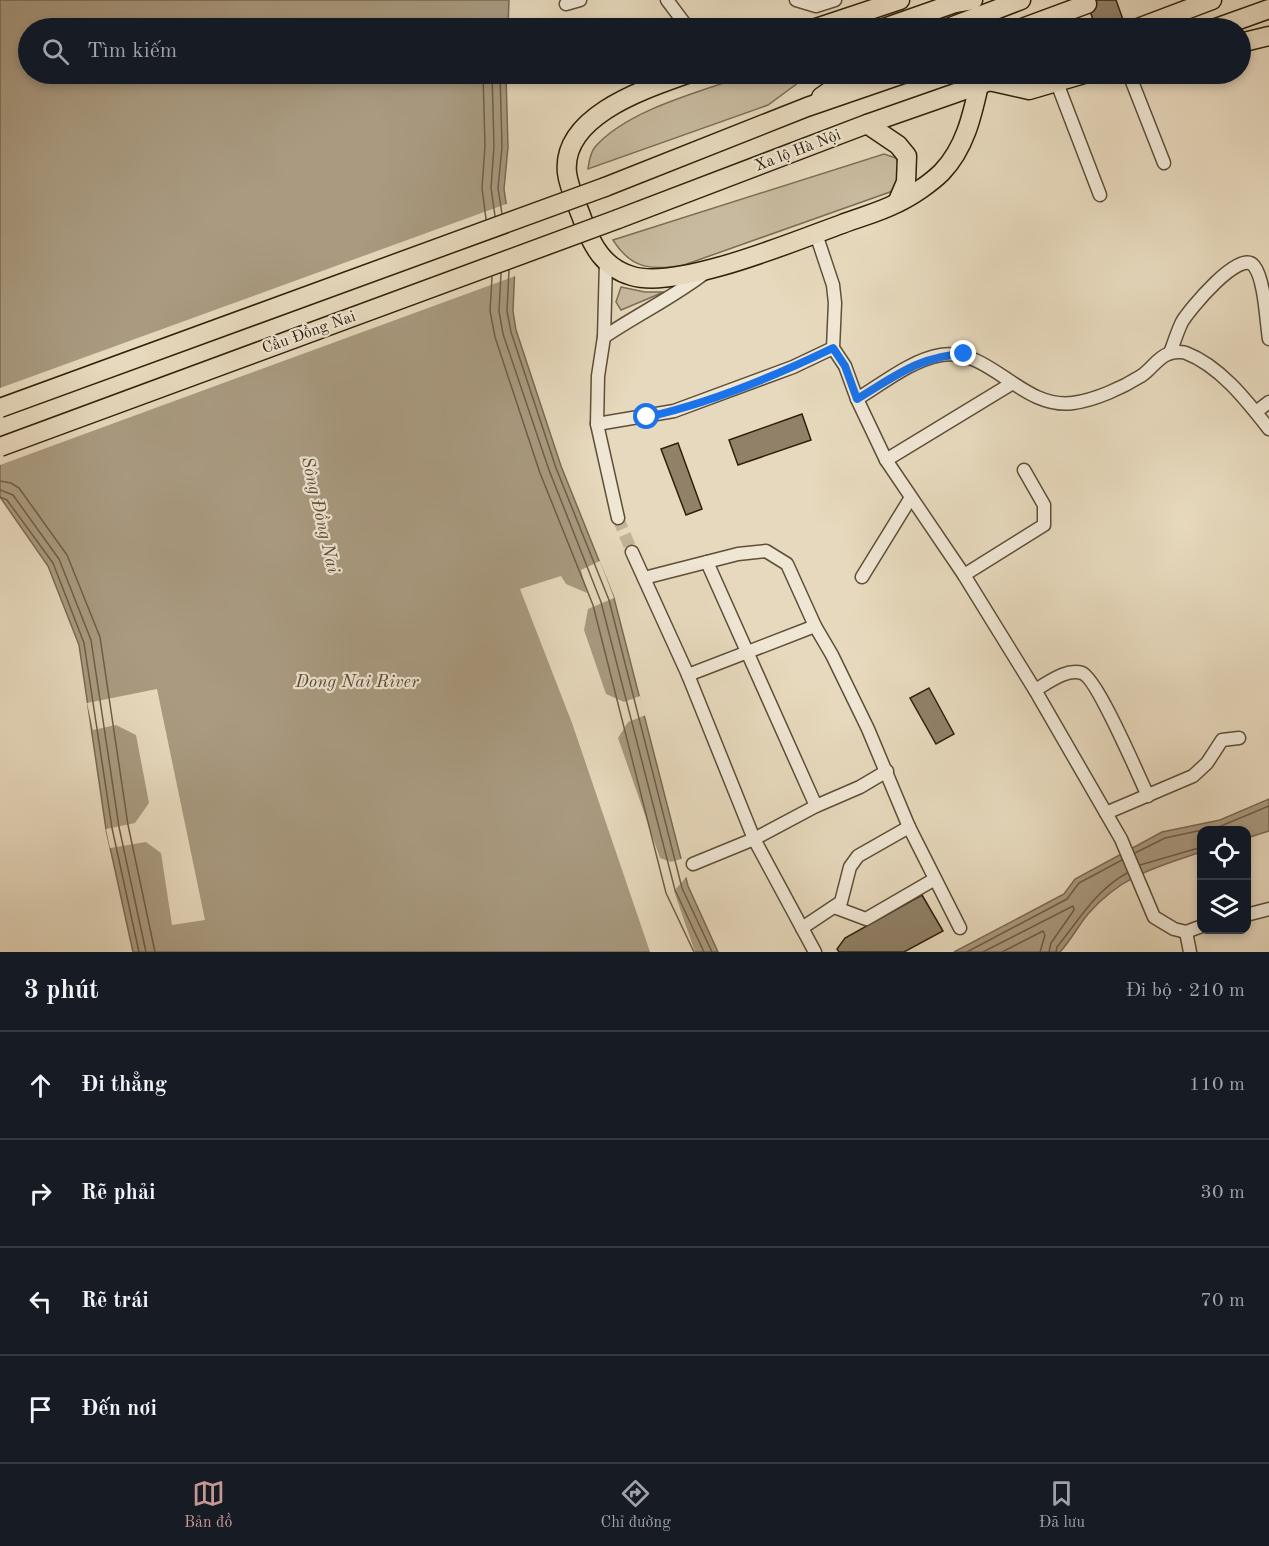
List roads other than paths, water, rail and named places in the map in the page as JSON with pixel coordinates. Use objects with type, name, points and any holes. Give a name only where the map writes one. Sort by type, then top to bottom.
[{"type":"highway","points":[[846,18],[900,0]]},
{"type":"highway","points":[[912,18],[955,3],[973,0]]},
{"type":"highway","points":[[1164,18],[1212,0]]},
{"type":"highway","points":[[971,18],[1011,1]]},
{"type":"highway","points":[[1049,18],[1087,4]]},
{"type":"highway","points":[[1244,18],[1269,9]]},
{"type":"highway","points":[[1251,40],[1269,36]]},
{"type":"highway","points":[[660,84],[593,117],[572,142],[567,159],[567,175],[589,237],[606,262],[632,276],[660,277],[708,271],[897,203],[941,172],[955,155],[969,127],[984,84]]},
{"type":"highway","points":[[830,90],[833,84]]},
{"type":"highway","points":[[807,107],[839,84]]},
{"type":"highway","points":[[0,408],[605,187],[807,107],[874,84]]},
{"type":"highway","name":"Xa lộ Hà Nội","points":[[618,219],[867,124],[981,84]]},
{"type":"highway","points":[[990,84],[1029,90],[1053,84]]},
{"type":"highway","points":[[867,124],[898,145],[907,156],[907,175],[897,203]]},
{"type":"highway","name":"Cầu Đồng Nai","points":[[0,447],[618,219]]},
{"type":"street","points":[[566,4],[580,0]]},
{"type":"street","points":[[667,0],[680,18]]},
{"type":"street","points":[[796,0],[816,6],[835,0],[837,18]]},
{"type":"street","points":[[1057,84],[1100,195]]},
{"type":"street","points":[[1133,84],[1164,163]]},
{"type":"street","points":[[816,234],[833,285],[836,303],[833,348],[845,366],[857,399],[886,460],[910,499],[964,575],[1035,690],[1124,846],[1154,917],[1174,929],[1186,932],[1197,928]]},
{"type":"street","points":[[606,262],[604,337],[598,376],[597,424],[618,518]]},
{"type":"street","points":[[857,399],[915,364],[940,355],[964,354],[1011,384],[1056,404],[1076,402],[1134,380],[1170,353],[1182,322],[1221,276],[1242,263],[1249,263],[1255,267],[1263,295],[1269,339]]},
{"type":"street","points":[[604,337],[640,314],[676,296],[708,271]]},
{"type":"street","points":[[597,424],[674,411],[793,367],[833,348]]},
{"type":"street","points":[[1170,353],[1184,352],[1238,390],[1269,429]]},
{"type":"street","points":[[886,460],[1011,384]]},
{"type":"street","points":[[1256,412],[1269,402]]},
{"type":"street","points":[[964,575],[1044,525],[1044,506],[1024,470]]},
{"type":"street","points":[[862,577],[910,499]]},
{"type":"street","points":[[644,578],[738,554],[766,551],[787,564],[887,771],[909,827],[960,928]]},
{"type":"street","points":[[632,552],[688,675],[754,839],[815,952]]},
{"type":"street","points":[[707,562],[816,806]]},
{"type":"street","points":[[688,675],[815,626]]},
{"type":"street","points":[[1035,690],[1064,674],[1077,672],[1086,675],[1099,693],[1148,796]]},
{"type":"street","points":[[1106,813],[1193,776],[1207,764],[1222,740],[1239,738]]},
{"type":"street","points":[[693,864],[754,839],[816,806],[860,787],[887,771]]},
{"type":"street","points":[[802,928],[841,902],[850,867],[858,856],[909,827]]},
{"type":"street","points":[[834,908],[866,920],[935,879]]},
{"type":"street","points":[[1251,914],[1269,909]]},
{"type":"street","points":[[1186,932],[1190,952]]},
{"type":"water","name":"Dong Nai River","points":[[0,0],[509,0],[508,18],[18,18],[18,84],[506,84],[508,147],[504,189],[515,264],[513,311],[516,330],[561,466],[614,598],[688,886],[718,952],[133,952],[106,829],[79,645],[48,566],[0,497]]},
{"type":"water","points":[[1269,799],[1269,831],[1251,837],[1251,826],[1197,826],[1197,853],[1140,874],[1113,890],[1088,914],[1060,952],[954,952],[1064,894],[1075,879],[1162,832],[1220,820]]},
{"type":"tunnel","points":[[618,518],[632,552]]},
{"type":"water label","name":"Sông Đồng Nai","points":[[320,515]]}]
